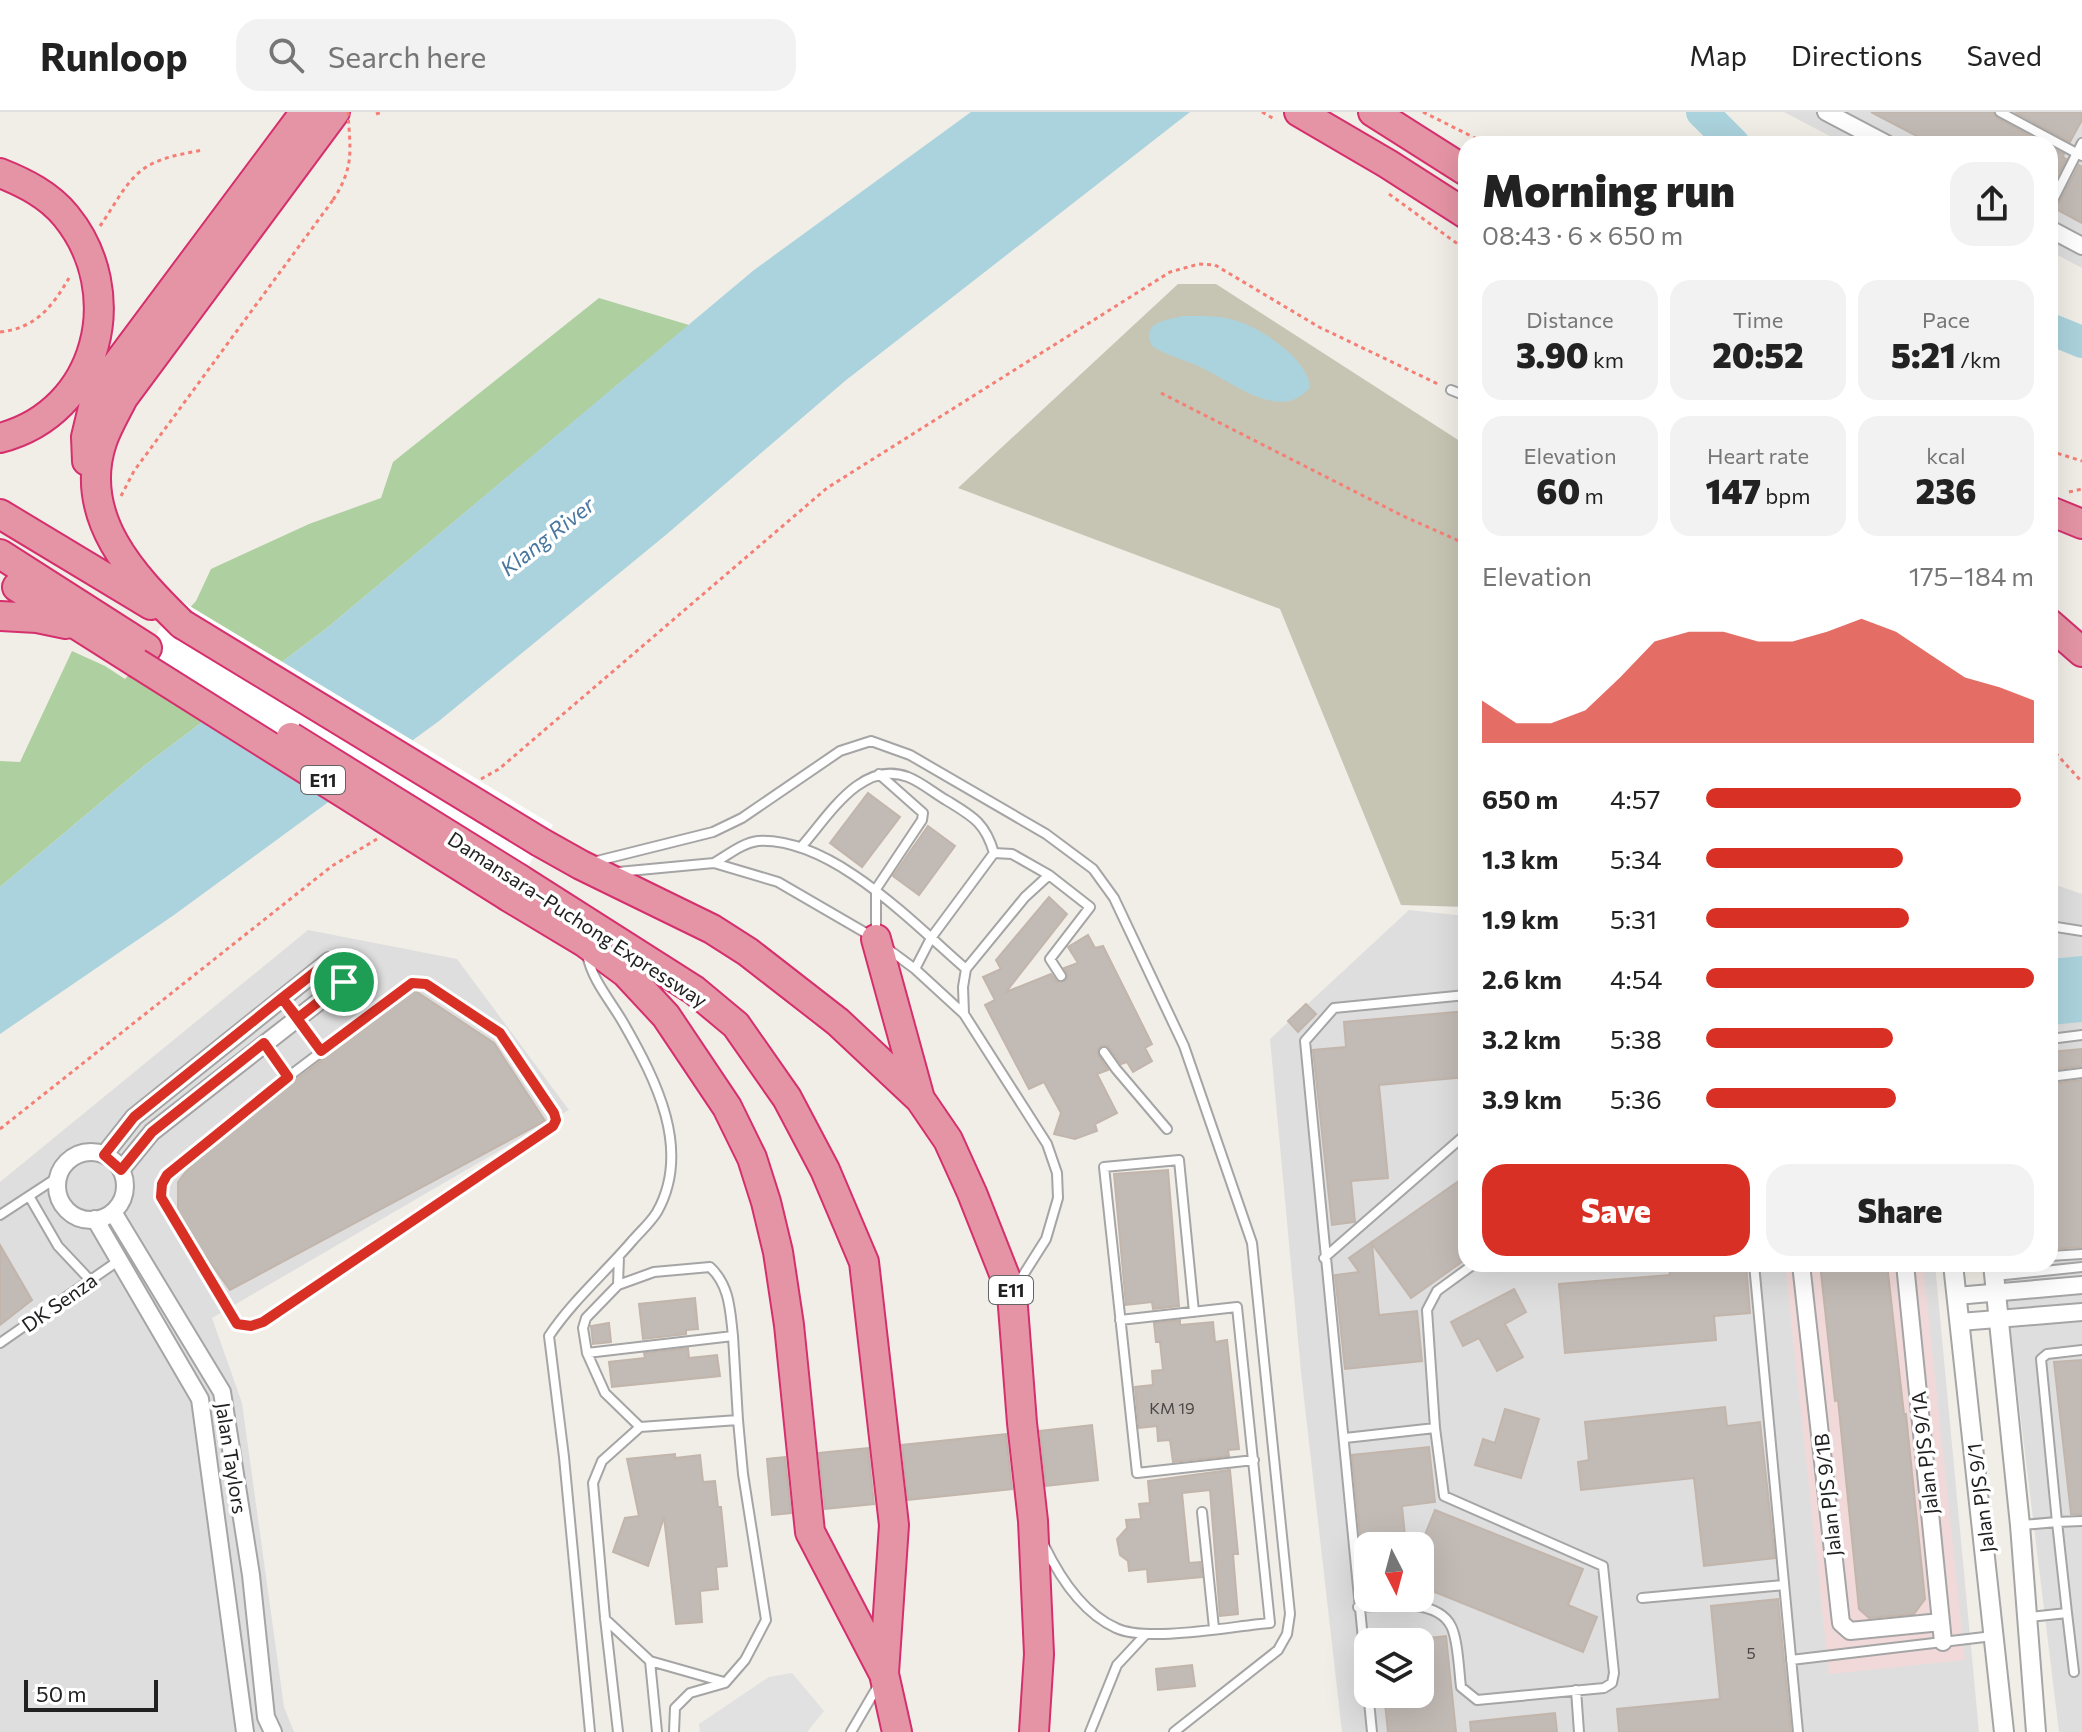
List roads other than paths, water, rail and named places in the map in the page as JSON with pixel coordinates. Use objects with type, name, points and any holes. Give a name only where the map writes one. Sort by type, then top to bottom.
[{"type":"highway","points":[[182,624],[146,588],[119,554],[95,493],[87,467],[86,437],[97,391],[305,112]]},
{"type":"highway","points":[[95,493],[101,444],[123,398],[335,112]]},
{"type":"highway","points":[[1299,112],[1388,178],[1458,210]]},
{"type":"highway","points":[[1373,112],[1416,123],[1458,163]]},
{"type":"highway","points":[[0,173],[42,194],[65,215],[82,239],[97,293],[99,320],[95,348],[87,369],[75,387],[57,407],[36,423],[0,438]]},
{"type":"highway","name":"E11","points":[[0,514],[540,842],[712,929],[748,952],[838,1022],[920,1099],[948,1140],[1012,1294],[1033,1521],[1039,1654],[1034,1732]]},
{"type":"highway","points":[[2058,514],[2082,524]]},
{"type":"highway","name":"Damansara–Puchong Expressway","points":[[0,554],[142,655],[514,887],[694,990],[736,1025],[787,1098],[825,1170],[864,1262],[894,1525],[884,1674]]},
{"type":"highway","name":"Damansara–Puchong Expressway","points":[[0,576],[74,626],[142,655]]},
{"type":"highway","points":[[0,616],[37,618],[74,626]]},
{"type":"highway","points":[[2058,631],[2082,652]]},
{"type":"highway","name":"Damansara–Puchong Expressway","points":[[514,887],[626,973],[666,1016],[727,1107],[752,1158],[778,1252],[789,1325],[810,1532],[884,1674],[897,1732]]},
{"type":"highway","points":[[876,939],[920,1099]]},
{"type":"street","points":[[1826,112],[1872,136]]},
{"type":"street","points":[[2058,233],[2082,246]]},
{"type":"street","points":[[104,1155],[134,1117],[329,961],[344,982],[152,1132],[121,1170]]},
{"type":"street","points":[[82,1153],[104,1155],[121,1170],[124,1192],[113,1212],[95,1219],[84,1219],[65,1208],[59,1198],[58,1177],[71,1158],[82,1153]]},
{"type":"street","name":"Jalan Taylors","points":[[113,1212],[222,1392],[251,1575],[266,1717],[273,1732]]},
{"type":"street","name":"Jalan Taylors","points":[[95,1219],[200,1399],[244,1731]]},
{"type":"street","name":"Jalan PJS 9/1B","points":[[1802,1272],[1841,1623],[1850,1631],[1941,1622]]},
{"type":"street","name":"Jalan PJS 9/1A","points":[[1906,1272],[1943,1642]]},
{"type":"street","name":"Jalan PJS 9/1","points":[[1954,1272],[1996,1635],[2004,1732]]},
{"type":"street","points":[[1956,1296],[1994,1277],[2082,1285]]},
{"type":"street","name":"Jalan PJS 9/1","points":[[1994,1277],[2020,1525],[2036,1732]]},
{"type":"street","points":[[1960,1322],[2082,1312]]},
{"type":"lane","points":[[2000,112],[2045,136]]},
{"type":"lane","points":[[2058,143],[2079,154]]},
{"type":"lane","points":[[2058,192],[2082,143]]},
{"type":"lane","points":[[1451,390],[1458,393]]},
{"type":"lane","points":[[589,869],[713,832],[742,818],[840,751],[871,741],[910,755],[1046,834],[1093,869],[1114,898],[1184,1046],[1252,1243],[1290,1614],[1287,1634],[1278,1650],[1174,1732]]},
{"type":"lane","points":[[801,847],[856,785],[879,774],[907,776],[975,818],[989,835],[994,853]]},
{"type":"lane","points":[[876,939],[876,889],[922,820],[923,813],[879,774]]},
{"type":"lane","points":[[714,863],[744,844],[758,841],[801,847],[876,889],[966,969]]},
{"type":"lane","points":[[994,853],[1012,854],[1049,875],[1090,907],[1050,959],[1061,976]]},
{"type":"lane","points":[[915,969],[931,938],[994,853]]},
{"type":"lane","points":[[589,869],[647,872],[714,863],[778,882],[876,939],[915,969],[964,1014],[1047,1144],[1057,1173],[1058,1198],[1046,1239],[1012,1294]]},
{"type":"lane","points":[[964,1014],[966,969],[1025,897],[1049,875]]},
{"type":"lane","points":[[2058,927],[2082,931]]},
{"type":"lane","points":[[584,942],[591,973],[624,1023],[658,1090],[672,1140],[671,1180],[656,1214],[567,1308],[549,1336],[564,1457],[590,1732]]},
{"type":"lane","points":[[412,983],[426,984],[500,1033],[556,1120],[553,1126],[263,1322],[251,1326],[237,1324],[161,1197],[162,1184],[167,1175],[321,1051],[412,983]]},
{"type":"lane","points":[[1354,1555],[1305,1041],[1334,1008],[1458,996]]},
{"type":"lane","points":[[282,998],[321,1051]]},
{"type":"lane","points":[[2058,1038],[2082,1035]]},
{"type":"lane","points":[[264,1043],[288,1077]]},
{"type":"lane","points":[[1104,1052],[1167,1129]]},
{"type":"lane","points":[[2058,1076],[2082,1073]]},
{"type":"lane","points":[[1324,1258],[1458,1141]]},
{"type":"lane","points":[[1194,1312],[1179,1160],[1104,1167],[1137,1473],[1254,1460]]},
{"type":"lane","points":[[0,1215],[58,1177]]},
{"type":"lane","points":[[29,1196],[58,1246],[90,1280]]},
{"type":"lane","points":[[2058,1256],[2082,1254]]},
{"type":"lane","points":[[618,1285],[619,1256]]},
{"type":"lane","name":"DK Senza","points":[[0,1343],[118,1261]]},
{"type":"lane","points":[[640,1427],[605,1393],[587,1353],[583,1328],[586,1318],[618,1285],[654,1272],[710,1267],[725,1286],[733,1336],[743,1474],[766,1620],[745,1660],[725,1683],[690,1693],[675,1708],[674,1732]]},
{"type":"lane","points":[[2058,1270],[2082,1267]]},
{"type":"lane","points":[[1433,1612],[1444,1617],[1453,1627],[1461,1687],[1477,1700],[1604,1688],[1612,1683],[1614,1673],[1603,1566],[1444,1496],[1435,1428],[1427,1310],[1437,1291],[1463,1272]]},
{"type":"lane","points":[[1755,1272],[1798,1732]]},
{"type":"lane","points":[[1994,1277],[2038,1272]]},
{"type":"lane","points":[[1033,1521],[1058,1573],[1092,1611],[1116,1629],[1145,1635],[1270,1623],[1237,1307],[1120,1320]]},
{"type":"lane","points":[[587,1353],[733,1336]]},
{"type":"lane","points":[[2074,1672],[2041,1359],[2047,1354],[2082,1350]]},
{"type":"lane","points":[[618,1732],[593,1483],[602,1461],[640,1427],[738,1420]]},
{"type":"lane","points":[[1345,1438],[1435,1428]]},
{"type":"lane","points":[[1202,1512],[1214,1628]]},
{"type":"lane","points":[[2020,1525],[2082,1521]]},
{"type":"lane","points":[[1642,1598],[1784,1585]]},
{"type":"lane","points":[[1359,1612],[1372,1732]]},
{"type":"lane","points":[[2028,1618],[2067,1613]]},
{"type":"lane","points":[[605,1618],[650,1661],[725,1683]]},
{"type":"lane","points":[[1090,1732],[1117,1665],[1145,1635]]},
{"type":"lane","points":[[1791,1660],[1996,1635]]},
{"type":"lane","points":[[650,1661],[657,1732]]},
{"type":"lane","points":[[851,1732],[884,1674]]},
{"type":"lane","points":[[1576,1690],[1579,1732]]},
{"type":"water","name":"Klang River","points":[[971,112],[1190,112],[845,381],[667,534],[439,721],[174,915],[0,1034],[0,887],[144,766],[327,628],[754,270]]},
{"type":"water","points":[[1184,316],[1226,318],[1261,332],[1294,357],[1310,387],[1298,398],[1285,402],[1270,400],[1255,396],[1152,346],[1149,338],[1152,327]]},
{"type":"water","points":[[2082,956],[2082,1022],[2058,1024],[2058,958]]},
{"type":"waterway","points":[[1702,112],[1726,136]]},
{"type":"waterway","points":[[2058,332],[2082,342]]}]
